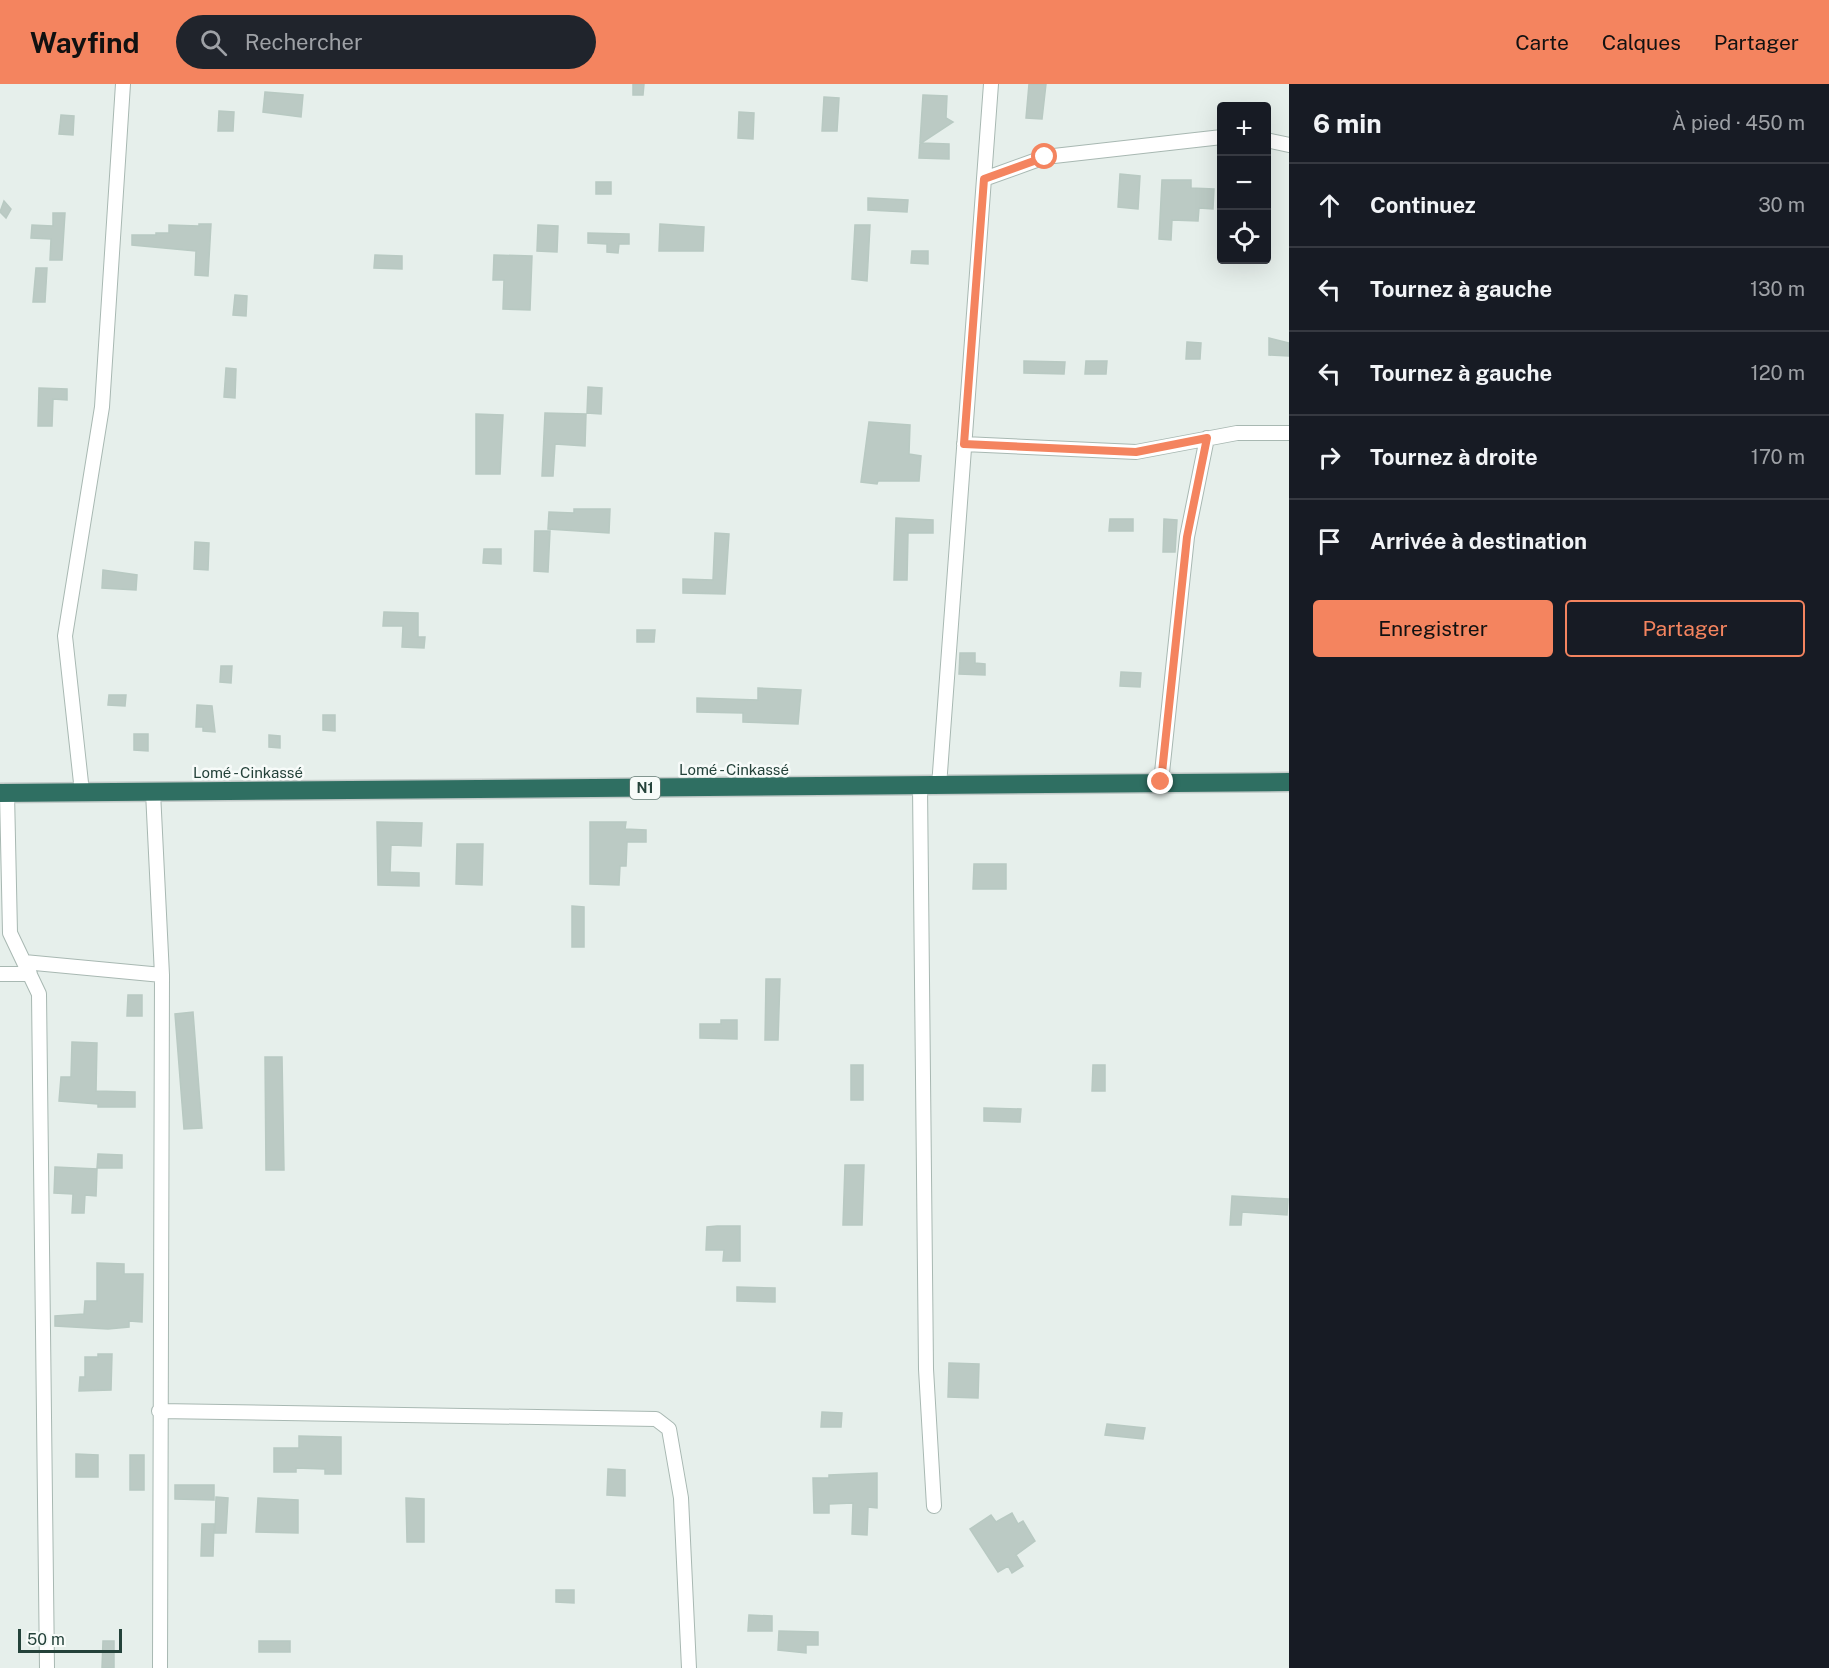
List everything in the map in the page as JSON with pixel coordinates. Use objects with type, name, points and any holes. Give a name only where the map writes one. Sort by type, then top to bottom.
[{"type":"highway","name":"Lomé - Cinkassé","points":[[3,793],[1289,782]]},
{"type":"street","points":[[82,792],[65,636],[102,407],[123,84]]},
{"type":"street","points":[[934,1506],[927,1370],[929,786],[964,444],[991,84]]},
{"type":"street","points":[[984,179],[1045,157],[1217,136]]},
{"type":"street","points":[[1271,141],[1289,146]]},
{"type":"street","points":[[964,444],[1136,452],[1237,433],[1289,433]]},
{"type":"street","points":[[1161,782],[1187,537],[1207,438]]},
{"type":"street","points":[[153,792],[162,975],[160,1668]]},
{"type":"street","points":[[3,793],[10,933],[39,994],[47,1668]]},
{"type":"street","points":[[0,974],[27,968],[162,975]]},
{"type":"street","points":[[159,1411],[656,1419],[669,1429],[681,1498],[689,1668]]},
{"type":"building","points":[[633,84],[644,84],[643,95],[633,95]]},
{"type":"building","points":[[1029,84],[1046,84],[1042,119],[1026,118]]},
{"type":"building","points":[[265,92],[303,95],[301,117],[263,112]]},
{"type":"building","points":[[923,95],[947,96],[946,118],[953,122],[921,143],[949,144],[949,159],[919,158]]},
{"type":"building","points":[[824,97],[839,98],[837,131],[822,131]]},
{"type":"building","points":[[219,111],[234,112],[233,131],[218,131]]},
{"type":"building","points":[[739,112],[754,113],[753,139],[738,138]]},
{"type":"building","points":[[61,115],[74,116],[73,135],[59,134]]},
{"type":"building","points":[[1120,174],[1140,176],[1138,209],[1118,207]]},
{"type":"building","points":[[1162,180],[1191,180],[1191,188],[1214,189],[1213,209],[1199,208],[1198,221],[1172,220],[1171,240],[1159,239]]},
{"type":"building","points":[[596,182],[611,182],[611,194],[596,194]]},
{"type":"building","points":[[868,198],[908,200],[907,212],[868,210]]},
{"type":"building","points":[[4,201],[11,209],[6,218],[0,212]]},
{"type":"building","points":[[53,213],[65,213],[62,260],[50,260],[51,239],[31,238],[32,225],[53,226]]},
{"type":"building","points":[[199,224],[211,224],[208,276],[195,275],[196,251],[132,245],[132,235],[169,233],[169,225],[199,226]]},
{"type":"building","points":[[660,224],[704,227],[703,251],[659,251]]},
{"type":"building","points":[[538,225],[558,226],[557,252],[537,251]]},
{"type":"building","points":[[855,225],[870,225],[867,281],[852,279]]},
{"type":"building","points":[[588,233],[629,234],[629,244],[619,244],[618,253],[607,252],[607,244],[588,243]]},
{"type":"building","points":[[912,251],[928,251],[928,264],[911,263]]},
{"type":"building","points":[[375,255],[402,256],[402,269],[374,268]]},
{"type":"building","points":[[494,255],[532,256],[530,310],[503,309],[504,280],[493,280]]},
{"type":"building","points":[[36,268],[47,268],[45,302],[33,302]]},
{"type":"building","points":[[235,295],[247,296],[246,316],[233,315]]},
{"type":"building","points":[[1269,338],[1289,343],[1289,356],[1269,355]]},
{"type":"building","points":[[1187,342],[1201,343],[1200,359],[1186,359]]},
{"type":"building","points":[[1024,361],[1065,362],[1064,374],[1024,373]]},
{"type":"building","points":[[1086,361],[1107,361],[1106,374],[1085,374]]},
{"type":"building","points":[[226,368],[236,369],[235,398],[224,397]]},
{"type":"building","points":[[588,387],[602,388],[601,414],[587,413]]},
{"type":"building","points":[[39,388],[67,389],[67,400],[53,399],[52,426],[38,426]]},
{"type":"building","points":[[545,413],[586,414],[585,446],[555,444],[553,476],[542,476]]},
{"type":"building","points":[[476,414],[503,415],[500,474],[476,474]]},
{"type":"building","points":[[869,422],[910,425],[909,454],[921,456],[919,481],[878,481],[877,484],[861,482]]},
{"type":"building","points":[[574,509],[610,509],[609,533],[548,529],[549,512],[574,513]]},
{"type":"building","points":[[896,518],[933,520],[933,533],[908,533],[907,580],[894,580]]},
{"type":"building","points":[[1110,519],[1133,519],[1133,531],[1109,531]]},
{"type":"building","points":[[1164,519],[1177,520],[1175,552],[1163,552]]},
{"type":"building","points":[[535,531],[550,531],[548,572],[534,571]]},
{"type":"building","points":[[715,533],[729,534],[725,594],[683,593],[683,579],[713,580]]},
{"type":"building","points":[[195,542],[209,543],[208,570],[194,569]]},
{"type":"building","points":[[484,549],[501,549],[501,564],[483,563]]},
{"type":"building","points":[[103,570],[137,575],[136,590],[102,588]]},
{"type":"building","points":[[384,612],[418,613],[418,637],[425,637],[424,648],[402,647],[403,626],[383,626]]},
{"type":"building","points":[[637,630],[655,630],[654,642],[637,642]]},
{"type":"building","points":[[960,653],[975,653],[975,663],[985,664],[985,675],[959,674]]},
{"type":"building","points":[[221,666],[232,666],[231,683],[220,682]]},
{"type":"building","points":[[1121,672],[1141,673],[1140,687],[1120,686]]},
{"type":"building","points":[[758,688],[801,690],[798,724],[743,722],[743,713],[697,712],[697,698],[758,700]]},
{"type":"building","points":[[109,695],[126,695],[125,706],[108,705]]},
{"type":"building","points":[[197,705],[212,706],[215,732],[203,731],[203,727],[196,727]]},
{"type":"building","points":[[323,715],[335,715],[335,731],[323,730]]},
{"type":"building","points":[[134,734],[148,734],[148,751],[134,750]]},
{"type":"building","points":[[269,735],[280,736],[280,748],[269,747]]},
{"type":"building","points":[[377,822],[422,823],[421,846],[391,845],[390,872],[419,873],[419,886],[378,885]]},
{"type":"building","points":[[590,822],[626,822],[625,829],[646,830],[646,842],[627,842],[626,866],[620,866],[619,885],[590,884]]},
{"type":"building","points":[[457,844],[483,844],[482,885],[456,884]]},
{"type":"building","points":[[974,864],[1006,864],[1006,889],[973,889]]},
{"type":"building","points":[[572,906],[584,907],[584,947],[572,947]]},
{"type":"building","points":[[766,979],[780,979],[778,1040],[765,1040]]},
{"type":"building","points":[[128,995],[142,995],[142,1016],[127,1016]]},
{"type":"building","points":[[193,1012],[202,1128],[184,1129],[175,1014]]},
{"type":"building","points":[[721,1020],[737,1020],[737,1039],[700,1038],[700,1024],[721,1024]]},
{"type":"building","points":[[72,1042],[97,1043],[96,1091],[135,1092],[135,1107],[98,1107],[98,1104],[59,1101],[61,1077],[71,1077]]},
{"type":"building","points":[[265,1057],[282,1057],[284,1170],[266,1170]]},
{"type":"building","points":[[851,1065],[863,1065],[863,1100],[851,1100]]},
{"type":"building","points":[[1093,1065],[1105,1065],[1105,1091],[1092,1091]]},
{"type":"building","points":[[984,1108],[1021,1109],[1020,1122],[984,1121]]},
{"type":"building","points":[[98,1154],[122,1155],[122,1168],[97,1168]]},
{"type":"building","points":[[845,1165],[864,1165],[862,1225],[843,1225]]},
{"type":"building","points":[[55,1167],[97,1169],[96,1196],[85,1195],[84,1213],[72,1213],[73,1194],[54,1193]]},
{"type":"building","points":[[1232,1196],[1288,1199],[1287,1215],[1242,1212],[1241,1225],[1230,1225]]},
{"type":"building","points":[[740,1226],[740,1261],[723,1261],[724,1250],[706,1250],[707,1227]]},
{"type":"building","points":[[97,1263],[124,1264],[124,1274],[143,1274],[142,1322],[129,1321],[129,1327],[108,1329],[55,1326],[55,1316],[84,1314],[85,1301],[97,1301]]},
{"type":"building","points":[[737,1287],[775,1288],[775,1302],[737,1301]]},
{"type":"building","points":[[98,1354],[112,1354],[111,1390],[79,1391],[80,1377],[85,1377],[85,1357],[98,1357]]},
{"type":"building","points":[[949,1363],[979,1364],[978,1398],[948,1397]]},
{"type":"building","points":[[822,1412],[842,1413],[841,1427],[821,1427]]},
{"type":"building","points":[[1107,1424],[1145,1428],[1143,1439],[1105,1435]]},
{"type":"building","points":[[299,1436],[341,1437],[341,1474],[325,1474],[325,1469],[296,1468],[296,1472],[274,1472],[274,1448],[299,1448]]},
{"type":"building","points":[[76,1454],[98,1455],[98,1477],[76,1477]]},
{"type":"building","points":[[130,1455],[144,1455],[144,1490],[130,1490]]},
{"type":"building","points":[[608,1469],[625,1470],[625,1496],[607,1495]]},
{"type":"building","points":[[877,1473],[877,1508],[868,1507],[867,1535],[852,1534],[853,1503],[829,1504],[829,1513],[814,1513],[813,1478]]},
{"type":"building","points":[[175,1485],[214,1485],[214,1500],[175,1499]]},
{"type":"building","points":[[216,1497],[228,1498],[226,1533],[215,1533]]},
{"type":"building","points":[[258,1498],[298,1500],[298,1533],[256,1532]]},
{"type":"building","points":[[406,1498],[424,1499],[424,1542],[407,1542]]},
{"type":"building","points":[[1012,1513],[1018,1524],[1023,1521],[1035,1541],[1016,1555],[1023,1566],[1012,1573],[1008,1566],[998,1572],[970,1529],[991,1515],[996,1522]]},
{"type":"building","points":[[202,1524],[214,1524],[213,1556],[201,1556]]},
{"type":"building","points":[[556,1590],[574,1590],[574,1603],[556,1602]]},
{"type":"building","points":[[749,1615],[772,1616],[772,1631],[748,1631]]},
{"type":"building","points":[[779,1631],[818,1632],[818,1645],[806,1645],[806,1653],[778,1650]]},
{"type":"building","points":[[103,1641],[114,1641],[114,1668],[102,1668]]},
{"type":"building","points":[[259,1641],[290,1641],[290,1652],[259,1652]]},
{"type":"route","points":[[1045,157],[984,179],[964,444],[1136,452],[1207,438],[1187,537],[1161,782]]}]
